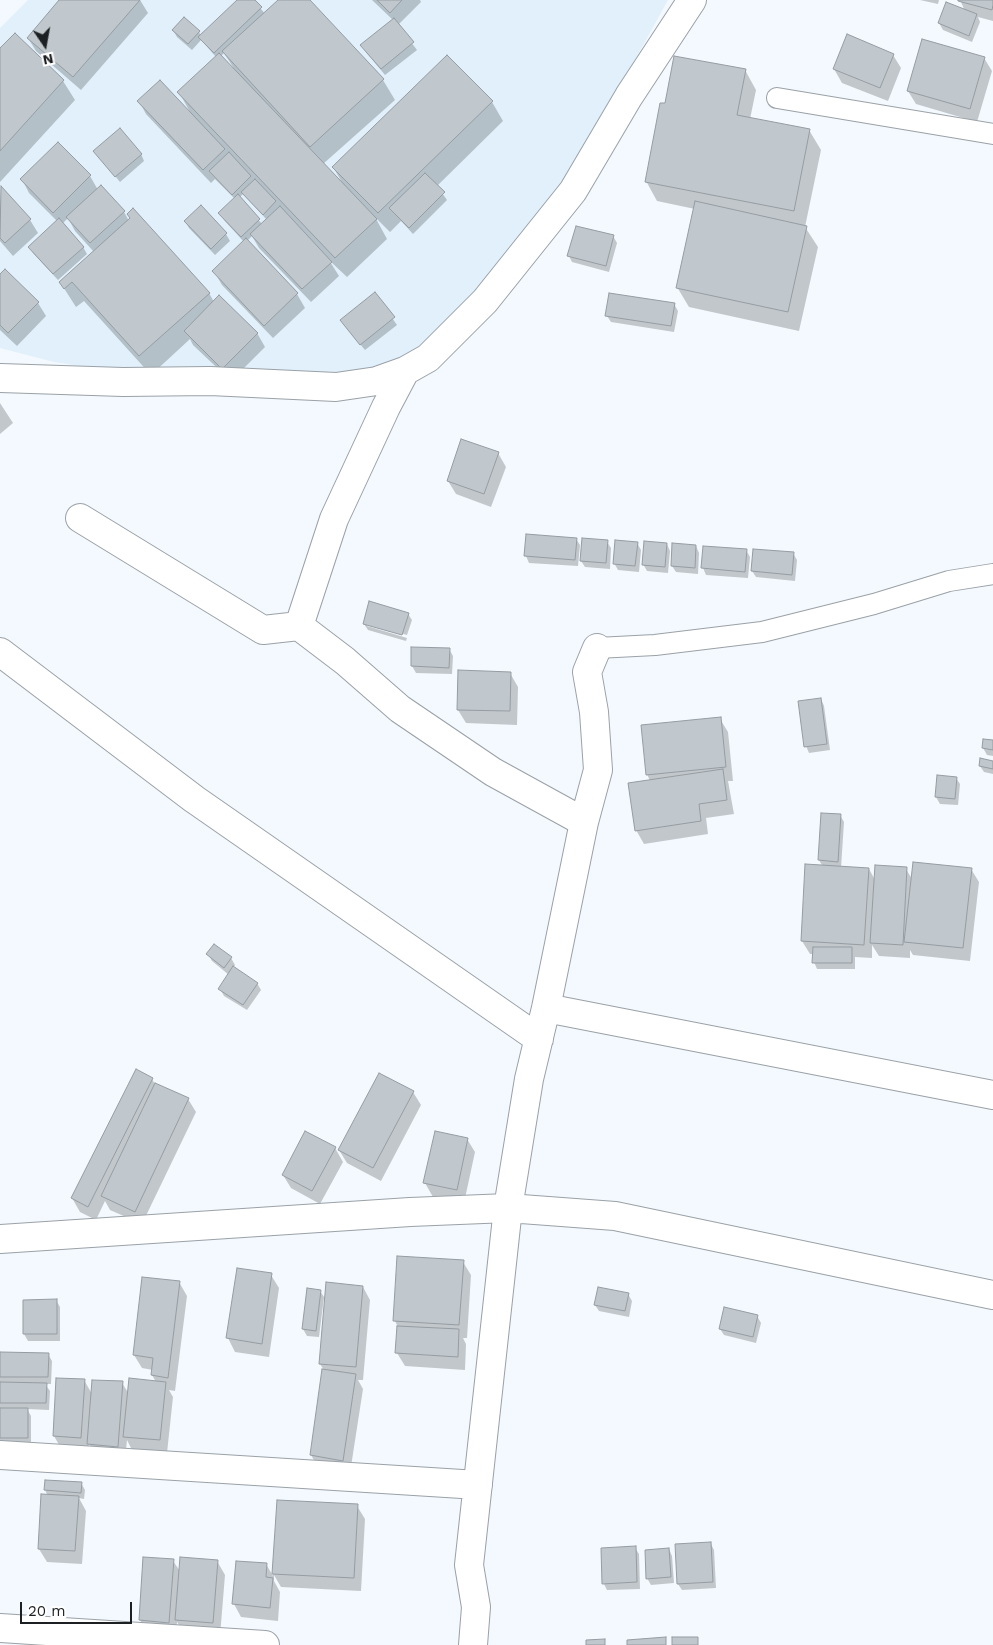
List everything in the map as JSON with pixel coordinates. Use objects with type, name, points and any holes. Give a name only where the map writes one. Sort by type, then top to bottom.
[{"type":"street","points":[[0,378],[123,382],[210,382],[336,387],[377,381],[428,358],[485,301],[573,191],[629,96],[692,0]]},
{"type":"street","points":[[299,626],[334,519],[405,370]]},
{"type":"street","points":[[80,518],[263,630],[299,626],[346,660],[400,709],[485,767],[584,822]]},
{"type":"street","points":[[473,1645],[476,1607],[470,1565],[508,1208],[529,1079],[546,1008],[584,822],[598,770],[594,712],[587,672],[597,648]]},
{"type":"street","points":[[0,652],[194,799],[539,1039]]},
{"type":"street","points":[[546,1008],[993,1095]]},
{"type":"street","points":[[0,1239],[294,1219],[508,1208],[615,1216],[993,1295]]},
{"type":"street","points":[[0,1455],[478,1485]]},
{"type":"street","points":[[0,1628],[189,1643],[266,1645]]},
{"type":"lane","points":[[777,98],[993,134]]},
{"type":"lane","points":[[597,648],[655,645],[762,632],[874,604],[949,580],[993,574]]},
{"type":"shaded area","points":[[28,0],[668,0],[563,191],[490,290],[389,376],[189,383],[54,362],[0,348],[0,28]]},
{"type":"building","points":[[59,0],[140,0],[73,77],[27,38]]},
{"type":"building","points":[[237,0],[255,0],[262,7],[214,53],[198,37]]},
{"type":"building","points":[[278,0],[310,0],[384,79],[310,147],[222,51]]},
{"type":"building","points":[[377,0],[402,0],[390,13]]},
{"type":"building","points":[[993,0],[992,10],[958,1]]},
{"type":"building","points":[[946,2],[977,14],[969,36],[938,23]]},
{"type":"building","points":[[184,17],[200,31],[188,44],[172,30]]},
{"type":"building","points":[[394,18],[414,42],[381,69],[360,45]]},
{"type":"building","points":[[15,33],[64,80],[0,151],[0,48]]},
{"type":"building","points":[[847,34],[894,54],[880,88],[833,69]]},
{"type":"building","points":[[922,39],[985,57],[970,109],[907,91]]},
{"type":"building","points":[[219,53],[377,219],[335,258],[177,92]]},
{"type":"building","points":[[447,55],[493,101],[378,213],[332,167]]},
{"type":"building","points":[[674,56],[746,69],[737,115],[810,129],[794,211],[645,182],[660,103],[665,103]]},
{"type":"building","points":[[160,80],[225,149],[203,170],[137,101]]},
{"type":"building","points":[[120,128],[142,154],[115,177],[93,151]]},
{"type":"building","points":[[58,142],[91,175],[53,213],[20,179]]},
{"type":"building","points":[[229,152],[251,176],[232,195],[209,171]]},
{"type":"building","points":[[425,173],[445,192],[409,228],[389,208]]},
{"type":"building","points":[[255,179],[276,201],[263,215],[241,192]]},
{"type":"building","points":[[101,185],[125,211],[90,243],[66,217]]},
{"type":"building","points":[[1,186],[31,219],[5,243],[0,238]]},
{"type":"building","points":[[238,194],[260,219],[241,237],[218,213]]},
{"type":"building","points":[[695,201],[807,226],[788,312],[676,288]]},
{"type":"building","points":[[201,205],[227,233],[211,249],[184,221]]},
{"type":"building","points":[[280,206],[332,262],[302,289],[250,234]]},
{"type":"building","points":[[133,208],[210,293],[139,356],[72,282],[64,289],[59,282],[130,218],[127,214]]},
{"type":"building","points":[[59,218],[84,247],[53,274],[28,247]]},
{"type":"building","points":[[576,226],[614,235],[606,266],[567,256]]},
{"type":"building","points":[[246,238],[298,293],[264,326],[212,271]]},
{"type":"building","points":[[5,269],[39,302],[8,333],[0,325],[0,274]]},
{"type":"building","points":[[375,292],[395,317],[360,345],[340,320]]},
{"type":"building","points":[[609,293],[675,303],[671,326],[605,316]]},
{"type":"building","points":[[219,295],[258,333],[222,369],[184,331]]},
{"type":"building","points":[[461,439],[499,452],[484,494],[447,481]]},
{"type":"building","points":[[526,534],[577,538],[575,560],[524,556]]},
{"type":"building","points":[[582,538],[608,540],[606,563],[580,561]]},
{"type":"building","points":[[615,540],[638,542],[635,566],[613,564]]},
{"type":"building","points":[[644,541],[667,543],[665,567],[642,565]]},
{"type":"building","points":[[672,543],[696,545],[695,568],[671,566]]},
{"type":"building","points":[[703,546],[747,549],[745,572],[701,568]]},
{"type":"building","points":[[753,549],[794,552],[792,575],[751,571]]},
{"type":"building","points":[[369,601],[409,613],[402,635],[363,624]]},
{"type":"building","points":[[411,647],[450,648],[449,668],[411,666]]},
{"type":"building","points":[[458,670],[511,672],[510,711],[457,710]]},
{"type":"building","points":[[821,698],[827,744],[804,747],[798,701]]},
{"type":"building","points":[[721,717],[726,767],[646,775],[641,725]]},
{"type":"building","points":[[983,739],[993,740],[993,750],[982,748]]},
{"type":"building","points":[[980,758],[993,761],[993,769],[979,766]]},
{"type":"building","points":[[723,769],[727,800],[699,804],[701,821],[635,831],[628,783]]},
{"type":"building","points":[[937,775],[957,777],[955,799],[935,797]]},
{"type":"building","points":[[821,813],[841,814],[838,862],[818,860]]},
{"type":"building","points":[[913,862],[972,868],[963,948],[904,942]]},
{"type":"building","points":[[805,864],[869,868],[864,945],[801,941]]},
{"type":"building","points":[[875,865],[907,867],[903,945],[870,943]]},
{"type":"building","points":[[214,944],[232,957],[224,968],[206,954]]},
{"type":"building","points":[[813,947],[852,947],[852,963],[812,963]]},
{"type":"building","points":[[233,966],[258,983],[243,1005],[218,989]]},
{"type":"building","points":[[136,1069],[153,1078],[88,1207],[71,1198]]},
{"type":"building","points":[[379,1073],[414,1091],[373,1168],[338,1150]]},
{"type":"building","points":[[155,1083],[189,1098],[135,1212],[101,1196]]},
{"type":"building","points":[[305,1131],[336,1147],[312,1191],[282,1175]]},
{"type":"building","points":[[435,1131],[468,1138],[457,1190],[423,1183]]},
{"type":"building","points":[[397,1256],[464,1260],[459,1325],[393,1321]]},
{"type":"building","points":[[237,1268],[272,1273],[262,1344],[226,1338]]},
{"type":"building","points":[[142,1277],[180,1281],[168,1378],[151,1375],[153,1358],[133,1355]]},
{"type":"building","points":[[326,1282],[363,1286],[356,1367],[319,1364]]},
{"type":"building","points":[[598,1287],[629,1293],[625,1311],[594,1305]]},
{"type":"building","points":[[307,1288],[321,1290],[316,1331],[302,1329]]},
{"type":"building","points":[[57,1299],[57,1334],[23,1334],[23,1300]]},
{"type":"building","points":[[724,1307],[758,1315],[753,1337],[719,1329]]},
{"type":"building","points":[[397,1326],[459,1329],[458,1357],[395,1353]]},
{"type":"building","points":[[0,1352],[49,1353],[48,1377],[0,1377]]},
{"type":"building","points":[[322,1369],[356,1374],[343,1461],[310,1455]]},
{"type":"building","points":[[56,1378],[85,1379],[81,1438],[53,1436]]},
{"type":"building","points":[[129,1378],[166,1382],[160,1440],[123,1437]]},
{"type":"building","points":[[92,1380],[123,1381],[118,1447],[87,1444]]},
{"type":"building","points":[[0,1382],[47,1383],[46,1403],[0,1403]]},
{"type":"building","points":[[0,1408],[28,1408],[28,1438],[0,1438]]},
{"type":"building","points":[[45,1480],[82,1482],[81,1493],[44,1490]]},
{"type":"building","points":[[41,1494],[79,1496],[75,1551],[38,1549]]},
{"type":"building","points":[[277,1500],[358,1504],[354,1578],[272,1574]]},
{"type":"building","points":[[711,1542],[713,1582],[677,1584],[675,1544]]},
{"type":"building","points":[[636,1546],[637,1582],[602,1584],[601,1548]]},
{"type":"building","points":[[669,1548],[671,1577],[646,1579],[645,1550]]},
{"type":"building","points":[[143,1557],[174,1559],[169,1623],[139,1620]]},
{"type":"building","points":[[180,1557],[218,1560],[213,1623],[175,1620]]},
{"type":"building","points":[[236,1561],[267,1563],[266,1577],[273,1578],[270,1608],[232,1604]]},
{"type":"building","points":[[666,1637],[666,1645],[627,1645],[627,1640]]},
{"type":"building","points":[[672,1637],[698,1637],[698,1645],[672,1645]]},
{"type":"building","points":[[605,1639],[605,1645],[586,1645],[586,1640]]}]
